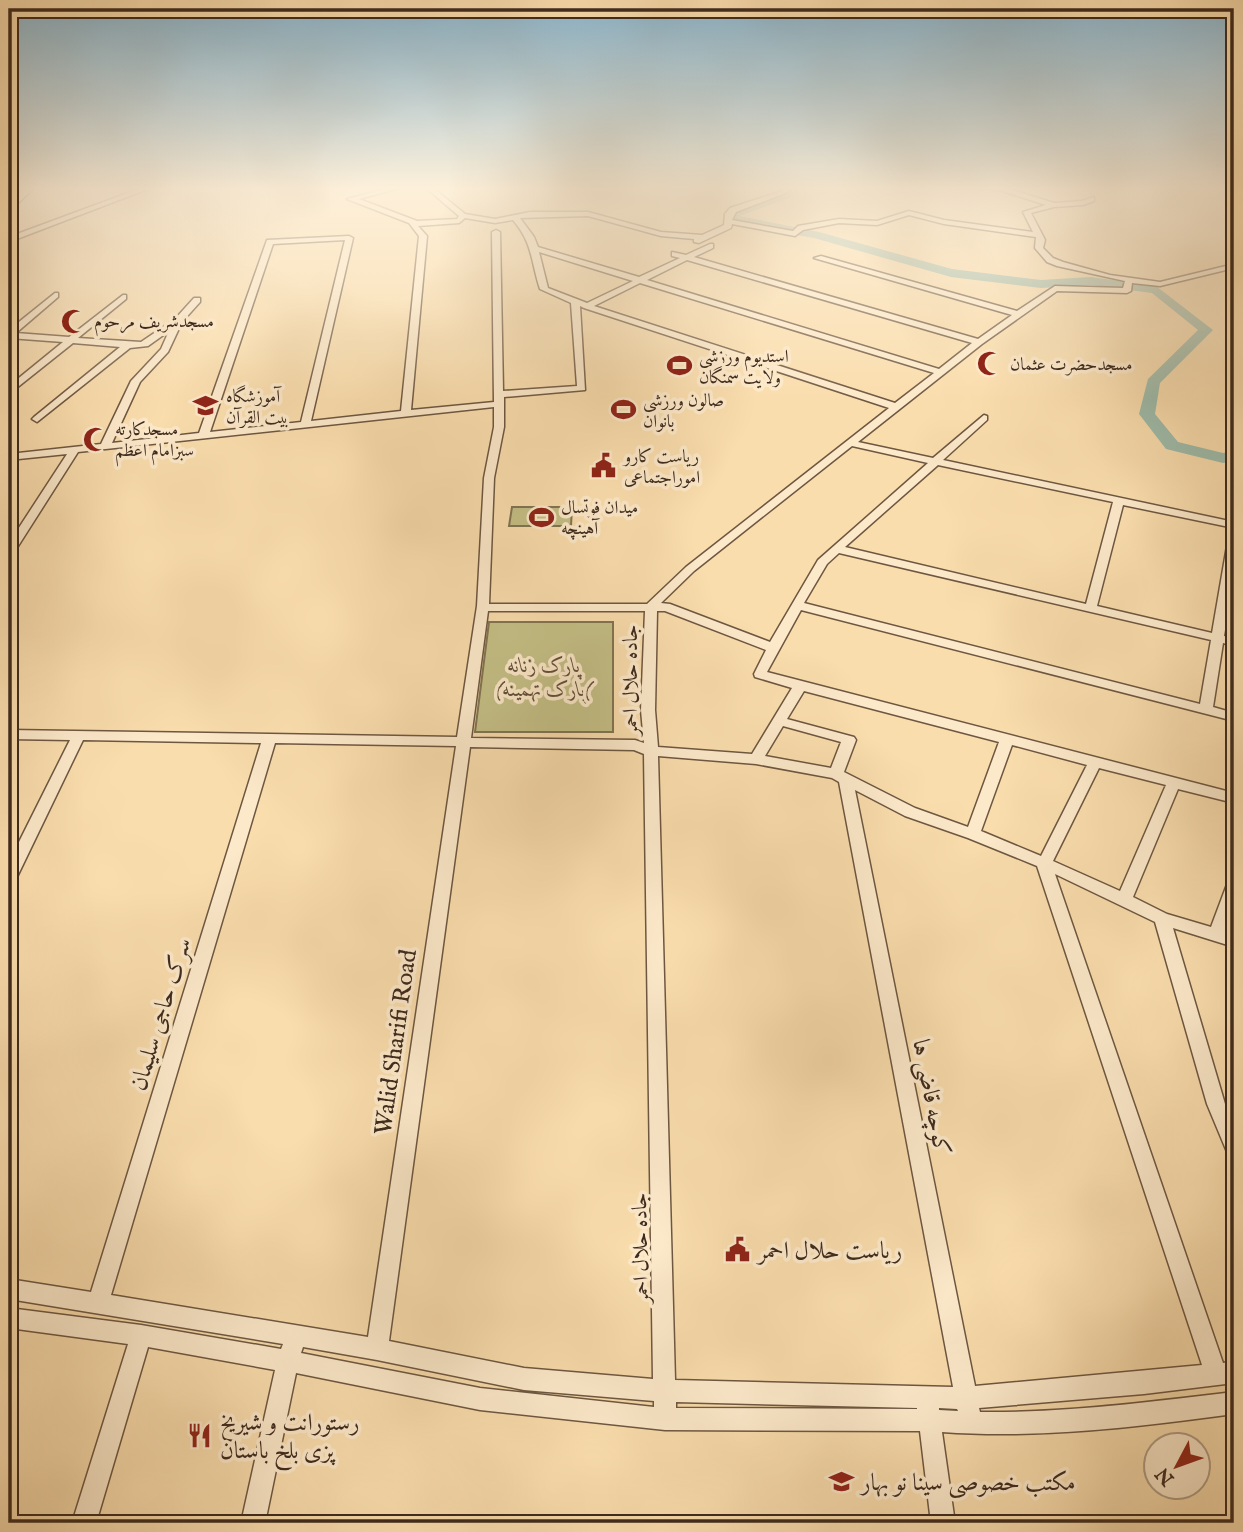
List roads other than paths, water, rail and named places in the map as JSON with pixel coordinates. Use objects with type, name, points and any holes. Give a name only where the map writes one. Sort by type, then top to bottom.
[{"type":"street","points":[[203,437],[264,258]]},
{"type":"street","points":[[304,425],[344,258]]},
{"type":"street","points":[[406,414],[421,258]]},
{"type":"street","name":"Walid Sharifi Road","points":[[377,1349],[483,606],[489,478],[499,427],[496,258]]},
{"type":"street","points":[[538,258],[544,289],[575,302],[897,407]]},
{"type":"street","points":[[571,258],[941,372]]},
{"type":"street","points":[[587,306],[684,258]]},
{"type":"street","points":[[692,258],[979,342]]},
{"type":"street","points":[[820,258],[1019,314]]},
{"type":"street","points":[[1049,258],[1128,285]]},
{"type":"street","name":"جاده حلال احمر","points":[[665,1419],[648,710],[651,606],[690,569],[979,342],[1055,288],[1160,284],[1234,266]]},
{"type":"street","points":[[9,334],[55,295]]},
{"type":"street","points":[[9,391],[123,297]]},
{"type":"street","points":[[104,448],[136,382],[165,350],[178,321],[197,300]]},
{"type":"street","points":[[9,457],[406,414],[582,388],[575,302]]},
{"type":"street","points":[[9,334],[139,346],[149,343],[163,329],[178,321]]},
{"type":"street","points":[[37,419],[128,345]]},
{"type":"street","points":[[984,418],[822,562],[760,674],[1234,798]]},
{"type":"street","points":[[851,443],[1234,525]]},
{"type":"street","points":[[9,551],[73,452]]},
{"type":"street","points":[[1091,608],[1119,501]]},
{"type":"street","points":[[1206,710],[1234,540]]},
{"type":"street","points":[[837,549],[1234,642]]},
{"type":"street","points":[[483,606],[494,609],[651,606],[685,613],[773,648]]},
{"type":"street","points":[[797,606],[1234,717]]},
{"type":"street","points":[[757,760],[800,686]]},
{"type":"street","points":[[779,721],[849,740],[841,777]]},
{"type":"street","points":[[9,734],[635,746],[651,751],[757,760],[841,777],[910,812],[973,834],[1078,877],[1162,918],[1234,941]]},
{"type":"street","points":[[9,877],[79,734]]},
{"type":"street","name":"سرک حاجی سلیمان","points":[[98,1303],[269,738]]},
{"type":"street","points":[[973,834],[1007,739]]},
{"type":"street","points":[[11,1323],[141,1335],[480,1399],[665,1419],[929,1410],[966,1398],[1225,1373],[1044,864],[1095,762]]},
{"type":"street","name":"کوچه قاضی ها","points":[[841,777],[971,1424]]},
{"type":"street","points":[[1123,901],[1174,782]]},
{"type":"street","points":[[1216,936],[1234,887]]},
{"type":"street","points":[[1162,918],[1216,1104],[1234,1146]]},
{"type":"street","points":[[9,1289],[377,1349],[524,1379],[929,1410],[971,1424],[1119,1417],[1234,1403]]},
{"type":"street","points":[[84,1523],[141,1335]]},
{"type":"street","points":[[253,1523],[296,1335]]},
{"type":"street","points":[[929,1410],[943,1523]]},
{"type":"waterway","points":[[899,258],[951,273],[1041,284],[1091,281],[1156,290],[1206,330],[1153,382],[1147,414],[1172,446],[1223,458],[1234,456]]},
{"type":"place","name":"مسجدشریف مرحوم","points":[[74,321]]},
{"type":"place","name":"مسجدحضرت عثمان","points":[[990,364]]},
{"type":"place","name":"استدیوم ورزشی ولایت سمنگان","points":[[679,366]]},
{"type":"place","name":"آموزشگاه بیت القرآن","points":[[206,406]]},
{"type":"place","name":"صالون ورزشی بانوان","points":[[623,410]]},
{"type":"place","name":"مسجدکارته سبزامام اعظم","points":[[95,439]]},
{"type":"place","name":"ریاست کارو اموراجتماعی","points":[[604,466]]},
{"type":"place","name":"میدان فوتسال آهینچه","points":[[541,517]]},
{"type":"place","name":"ریاست حلال احمر","points":[[738,1250]]},
{"type":"place","name":"رستورانت و شیریخ پزی بلخ باستان","points":[[200,1436]]},
{"type":"place","name":"مکتب خصوصی سینا نو بهار","points":[[841,1482]]},
{"type":"park label","name":"پارک زنانه (پارک تهمینه(","points":[[544,677]]}]
